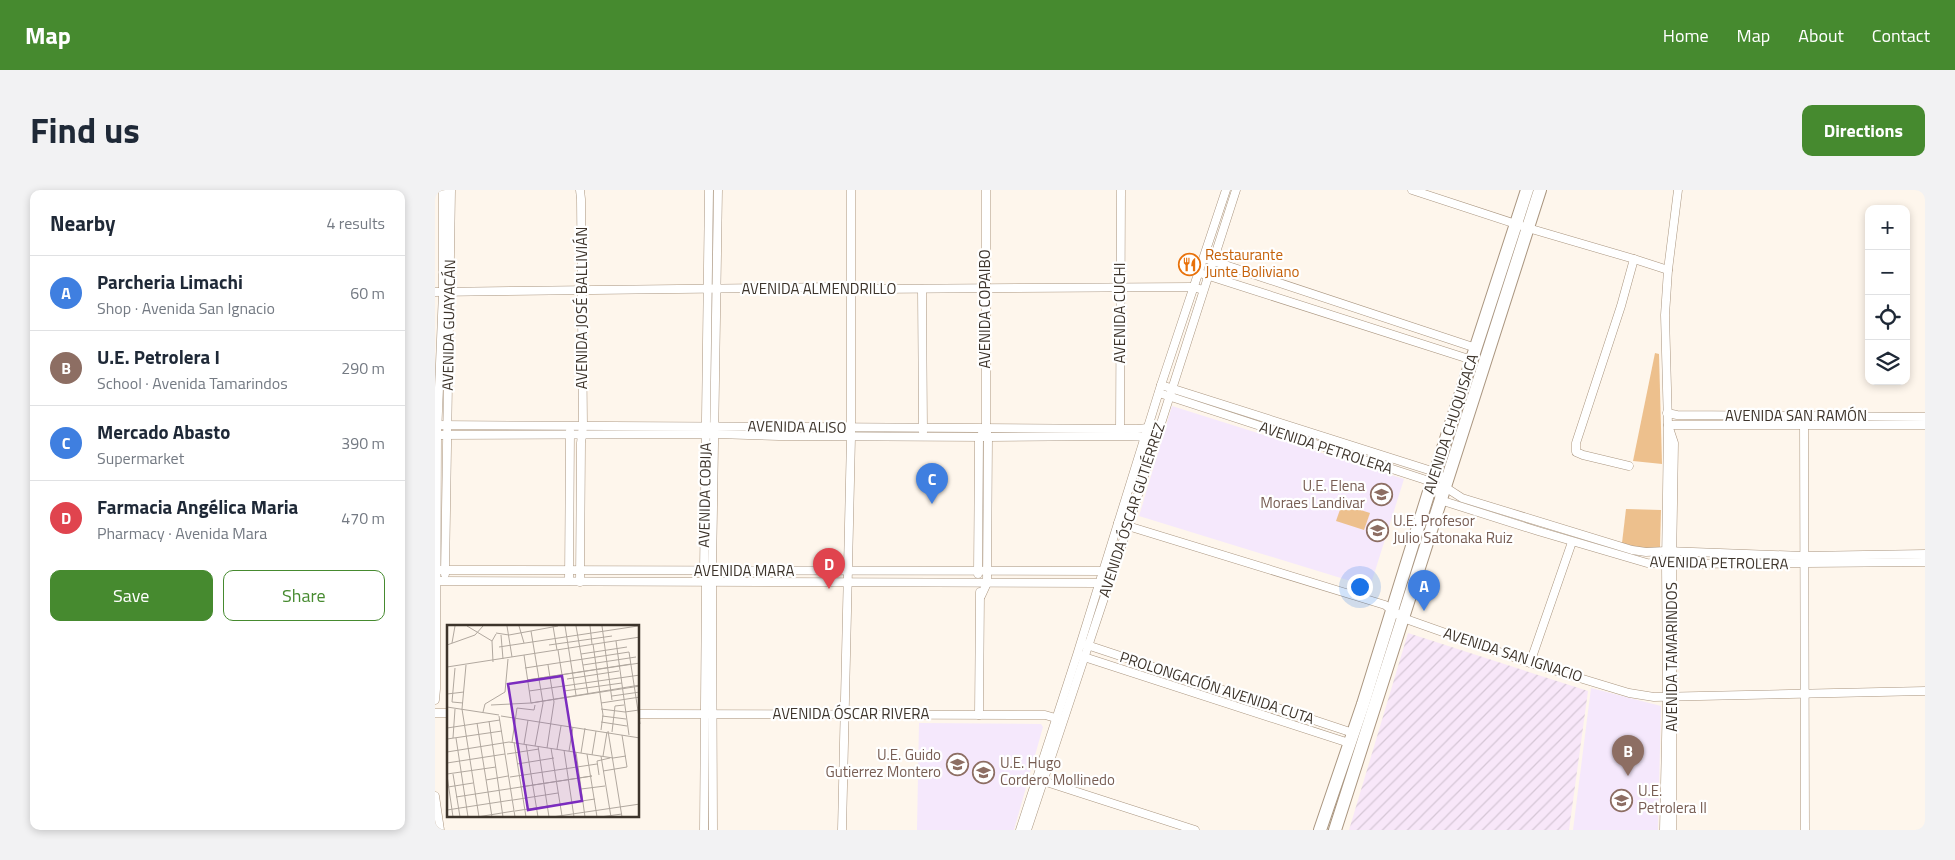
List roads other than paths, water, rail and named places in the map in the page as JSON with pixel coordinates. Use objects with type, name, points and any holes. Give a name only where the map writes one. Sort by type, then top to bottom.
[{"type":"main road","name":"AVENIDA CHUQUISACA","points":[[1320,830],[1351,738],[1369,706],[1403,618],[1445,486],[1522,226],[1527,190]]},
{"type":"main road","name":"AVENIDA CHUQUISACA","points":[[1335,830],[1369,706],[1392,610],[1433,477],[1474,354],[1522,226],[1540,190]]},
{"type":"street","name":"AVENIDA GUAYACÁN","points":[[443,190],[443,292],[448,426],[445,581]]},
{"type":"street","name":"AVENIDA GUAYACÁN","points":[[435,700],[437,689],[436,425],[451,190]]},
{"type":"street","name":"AVENIDA JOSÉ BALLIVIÁN","points":[[579,582],[583,426],[580,190]]},
{"type":"street","name":"AVENIDA COBIJA","points":[[709,190],[716,430],[712,571],[709,581],[709,714],[713,830]]},
{"type":"street","name":"AVENIDA COBIJA","points":[[709,581],[704,571],[706,430],[718,190]]},
{"type":"street","points":[[842,830],[843,714],[851,437],[851,190]]},
{"type":"street","name":"AVENIDA COPAIBO","points":[[981,596],[987,583],[988,437],[986,428],[985,190]]},
{"type":"street","name":"AVENIDA CUCHI","points":[[1120,432],[1121,190]]},
{"type":"street","name":"AVENIDA ÓSCAR GUTIÉRREZ","points":[[1085,644],[1099,583],[1144,437],[1226,190]]},
{"type":"street","name":"AVENIDA ÓSCAR GUTIÉRREZ","points":[[1020,830],[1085,644],[1108,586],[1236,190]]},
{"type":"street","points":[[1412,190],[1522,226],[1668,270]]},
{"type":"street","name":"AVENIDA TAMARINDOS","points":[[1673,830],[1669,551],[1674,444],[1667,424],[1665,315],[1668,270],[1679,190]]},
{"type":"street","points":[[1203,258],[1474,354]]},
{"type":"street","points":[[1629,466],[1576,452],[1576,443],[1621,306],[1634,259]]},
{"type":"street","points":[[1199,272],[1474,354]]},
{"type":"street","name":"AVENIDA ALMENDRILLO","points":[[443,292],[712,288],[922,289],[1120,286],[1193,287],[1203,290]]},
{"type":"street","points":[[922,289],[923,436]]},
{"type":"street","name":"AVENIDA PETROLERA","points":[[1160,389],[1441,478],[1445,486],[1462,498],[1546,522],[1632,550],[1805,560],[1925,562]]},
{"type":"street","name":"AVENIDA SAN RAMÓN","points":[[1667,413],[1677,415],[1804,417],[1925,417]]},
{"type":"street","points":[[1804,417],[1805,560],[1803,693],[1805,830]]},
{"type":"street","name":"AVENIDA SAN RAMÓN","points":[[1667,424],[1925,425]]},
{"type":"street","name":"AVENIDA ALISO","points":[[436,425],[583,426],[706,430],[851,427],[986,428],[1120,432],[1144,437],[1155,437]]},
{"type":"street","points":[[569,581],[571,426]]},
{"type":"street","name":"AVENIDA ALISO","points":[[716,430],[851,437],[988,437],[1120,432],[1159,427]]},
{"type":"street","points":[[979,437],[986,428]]},
{"type":"street","name":"AVENIDA ALISO","points":[[436,434],[582,435],[706,430]]},
{"type":"street","name":"AVENIDA COPAIBO","points":[[979,437],[978,583],[981,596],[979,715]]},
{"type":"street","points":[[1433,477],[1440,500]]},
{"type":"street","name":"AVENIDA PETROLERA","points":[[1440,500],[1572,542],[1647,563],[1805,560],[1925,554]]},
{"type":"street","points":[[1543,533],[1546,522]]},
{"type":"street","name":"AVENIDA SAN IGNACIO","points":[[1118,523],[1385,605],[1403,618],[1530,663],[1629,693],[1653,697],[1925,691]]},
{"type":"street","points":[[1530,663],[1572,542]]},
{"type":"street","name":"AVENIDA MARA","points":[[436,570],[1103,571],[1112,573]]},
{"type":"street","name":"AVENIDA MARA","points":[[436,581],[1099,583],[1108,586]]},
{"type":"street","name":"PROLONGACIÓN AVENIDA CUTA","points":[[1085,644],[1351,738]]},
{"type":"street","name":"PROLONGACIÓN AVENIDA CUTA","points":[[1081,656],[1351,738]]},
{"type":"street","name":"AVENIDA TAMARINDOS","points":[[1664,830],[1670,696]]},
{"type":"street","name":"AVENIDA ÓSCAR RIVERA","points":[[640,714],[1045,715],[1059,719]]},
{"type":"street","name":"AVENIDA COBIJA","points":[[704,830],[709,714]]},
{"type":"street","points":[[1039,780],[1195,830]]},
{"type":"street","name":"AVENIDA ÓSCAR GUTIÉRREZ","points":[[1027,830],[1039,780]]},
{"type":"street","points":[[435,796],[439,830]]},
{"type":"place","name":"Restaurante Junte Boliviano","points":[[1189,264]]},
{"type":"place","name":"U.E. Elena Moraes Landivar","points":[[1381,495]]},
{"type":"place","name":"Mercado Abasto","points":[[932,504]]},
{"type":"place","name":"U.E. Profesor Julio Satonaka Ruiz","points":[[1377,530]]},
{"type":"place","name":"Farmacia Angélica Maria","points":[[829,589]]},
{"type":"place","name":"Parcheria Limachi","points":[[1424,611]]},
{"type":"place","name":"U.E. Guido Gutierrez Montero","points":[[957,764]]},
{"type":"place","name":"U.E. Hugo Cordero Mollinedo","points":[[984,772]]},
{"type":"place","name":"U.E. Petrolera I","points":[[1628,776]]},
{"type":"place","name":"U.E. Petrolera II","points":[[1622,800]]}]
